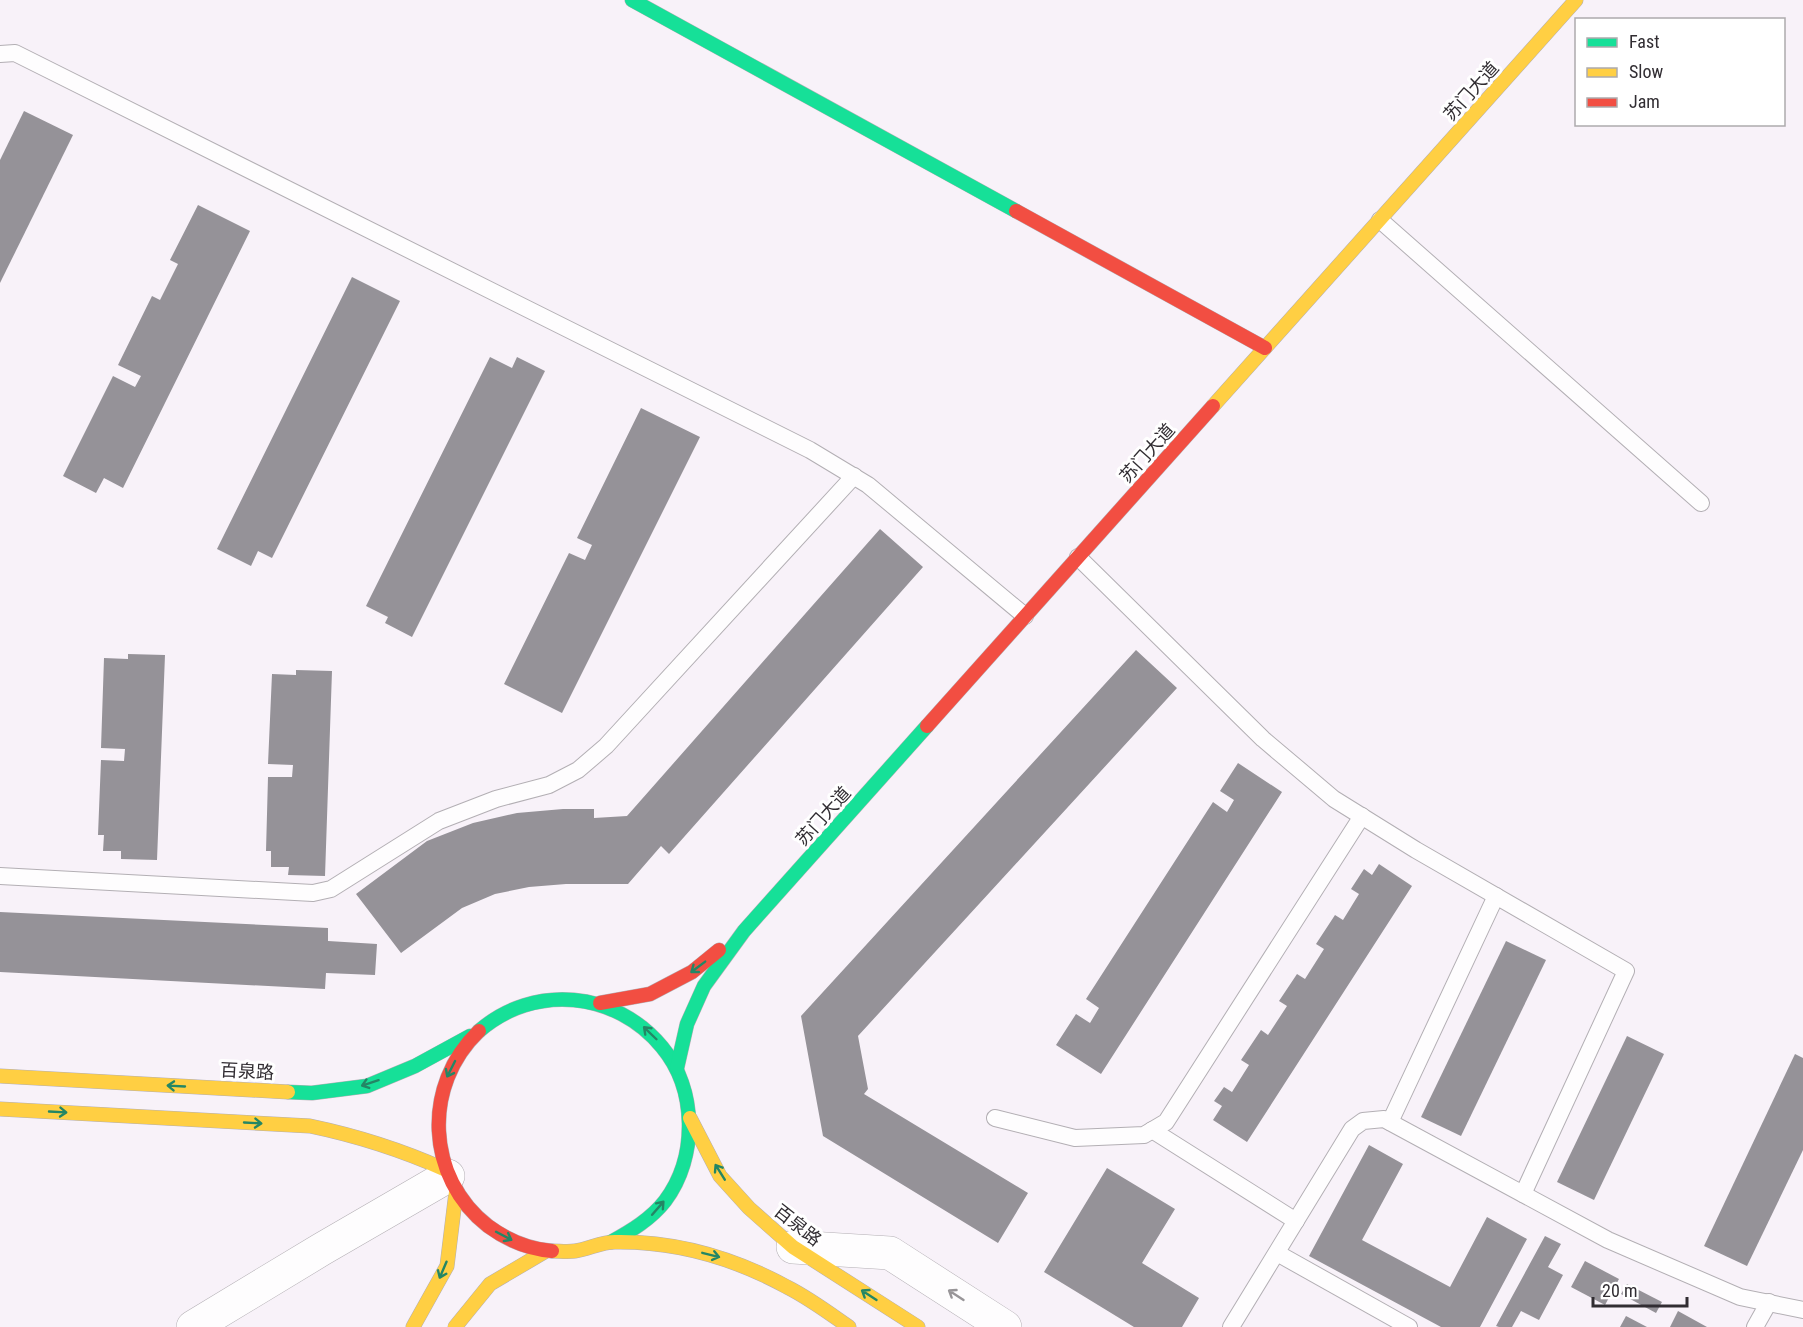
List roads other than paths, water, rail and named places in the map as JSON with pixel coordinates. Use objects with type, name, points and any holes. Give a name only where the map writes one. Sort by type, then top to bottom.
[{"type":"main road","points":[[632,0],[1265,348]]},
{"type":"main road","name":"苏门大道","points":[[744,931],[1576,0]]},
{"type":"main road","points":[[600,1003],[650,994],[692,972],[744,931]]},
{"type":"main road","points":[[677,1068],[687,1024],[704,986],[744,931]]},
{"type":"main road","points":[[548,998],[574,998],[600,1003],[623,1012],[645,1027],[663,1046],[677,1068],[686,1092],[690,1118],[689,1144],[684,1161],[671,1193],[654,1213],[634,1230],[611,1242],[590,1249],[568,1252],[546,1251],[524,1246],[485,1225],[469,1210],[449,1179],[438,1145],[440,1094],[449,1071],[462,1049],[479,1030],[507,1012],[548,998]]},
{"type":"main road","name":"百泉路","points":[[0,1076],[312,1093],[367,1086],[415,1066],[479,1030]]},
{"type":"main road","points":[[0,1109],[310,1126],[354,1135],[398,1149],[449,1179]]},
{"type":"main road","name":"百泉路","points":[[690,1118],[720,1176],[749,1208],[793,1247],[918,1327]]},
{"type":"main road","points":[[413,1327],[447,1266],[449,1179]]},
{"type":"main road","points":[[611,1242],[674,1247],[716,1255],[779,1282],[849,1327]]},
{"type":"main road","points":[[455,1327],[490,1284],[546,1251]]},
{"type":"street","points":[[193,1327],[322,1249],[449,1179]]},
{"type":"street","points":[[793,1247],[890,1253],[1005,1327]]},
{"type":"lane","points":[[0,54],[15,53],[810,450],[868,485],[1025,616]]},
{"type":"lane","points":[[1380,220],[1701,503]]},
{"type":"lane","points":[[0,876],[313,893],[331,889],[439,821],[496,799],[549,785],[578,770],[606,746],[854,476]]},
{"type":"lane","points":[[1078,557],[1263,739],[1334,799],[1416,850],[1626,971],[1523,1194]]},
{"type":"lane","points":[[995,1118],[1075,1138],[1144,1135],[1166,1122],[1362,816]]},
{"type":"lane","points":[[1390,1122],[1496,896]]},
{"type":"lane","points":[[1231,1327],[1352,1129],[1363,1121],[1384,1119],[1608,1240],[1740,1297],[1803,1310]]},
{"type":"lane","points":[[1152,1130],[1296,1221]]},
{"type":"lane","points":[[1277,1253],[1409,1327]]},
{"type":"lane","points":[[1755,1327],[1769,1302]]}]
